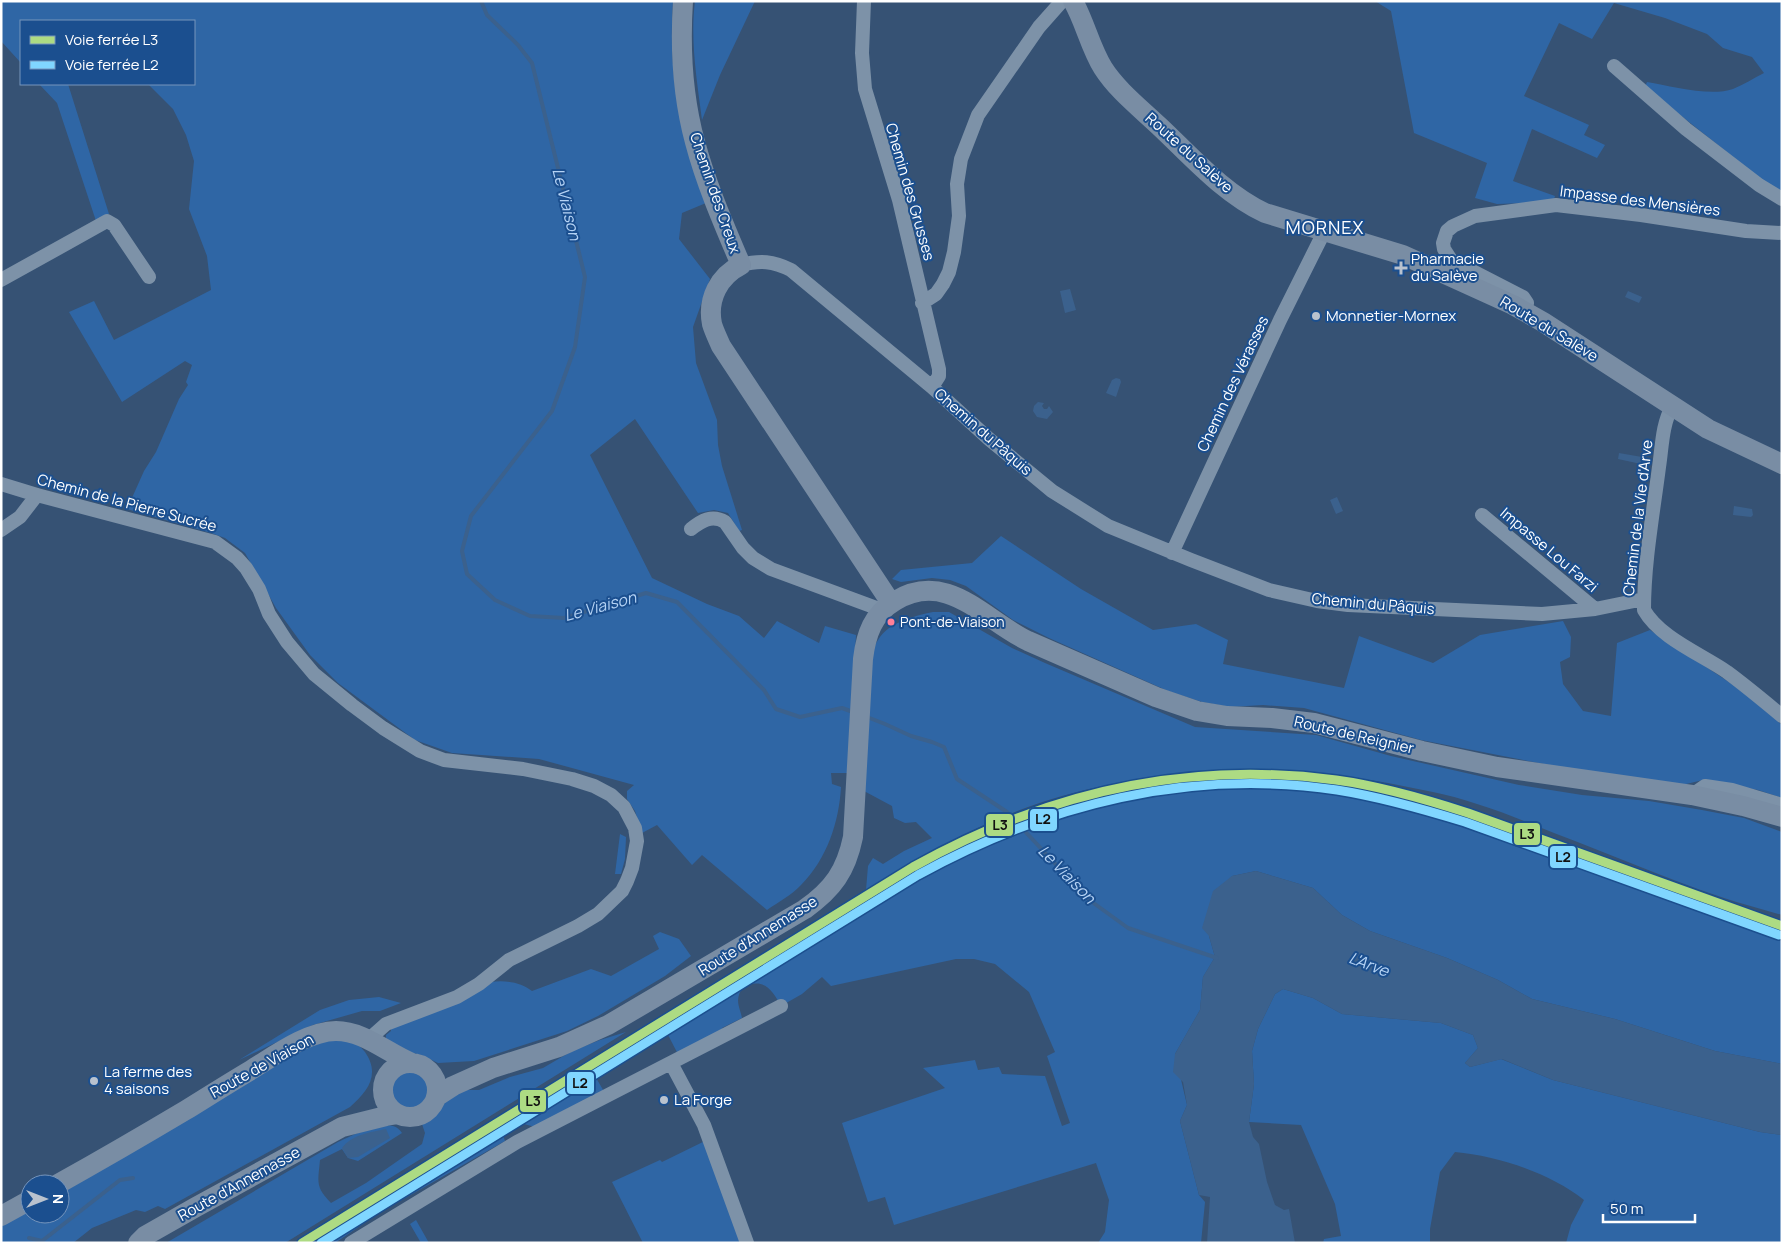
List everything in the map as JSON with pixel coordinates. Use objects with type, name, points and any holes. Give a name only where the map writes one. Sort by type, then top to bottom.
[{"type":"main road","name":"Chemin des Creux","points":[[683,1],[681,25],[684,72],[695,142],[741,265]]},
{"type":"main road","name":"Route du Salève","points":[[1073,1],[1098,60],[1110,78],[1196,160],[1236,195],[1258,209],[1413,258],[1524,311],[1708,429],[1777,457]]},
{"type":"main road","name":"Chemin du Pâquis","points":[[741,265],[724,276],[713,298],[712,323],[720,346],[886,607]]},
{"type":"main road","name":"Route de Reignier","points":[[886,607],[901,597],[916,592],[935,591],[952,594],[1028,641],[1156,697],[1197,711],[1314,723],[1414,750],[1497,767],[1692,795],[1782,817]]},
{"type":"main road","name":"Route d'Annemasse","points":[[138,1243],[146,1236],[196,1207],[342,1128],[386,1116],[398,1114],[410,1117],[422,1114],[431,1107],[436,1097],[453,1086],[493,1068],[559,1047],[608,1025],[820,899],[840,874],[848,858],[853,837],[863,659],[870,626],[886,607]]},
{"type":"main road","name":"Route de Viaison","points":[[70,1177],[149,1132],[284,1050],[326,1032],[344,1031],[368,1040],[397,1057],[420,1066]]},
{"type":"main road","points":[[368,1040],[380,1066],[387,1105],[398,1114]]},
{"type":"main road","name":"Route d'Annemasse","points":[[342,1128],[348,1120],[370,1104],[383,1087],[388,1074],[394,1068],[403,1064],[449,1071],[493,1068]]},
{"type":"main road","points":[[420,1066],[436,1082],[436,1097]]},
{"type":"main road","points":[[1,1216],[20,1206]]},
{"type":"street","name":"Chemin des Grusses","points":[[864,1],[862,53],[865,90],[901,208],[939,369],[939,376],[932,387]]},
{"type":"street","points":[[922,303],[936,294],[943,284],[954,252],[958,225],[957,184],[960,160],[978,115],[1038,27],[1062,1]]},
{"type":"street","points":[[1614,66],[1692,134],[1759,185],[1782,199]]},
{"type":"street","name":"Impasse des Mensières","points":[[1524,311],[1527,303],[1523,297],[1458,264],[1447,255],[1443,243],[1447,231],[1453,226],[1475,216],[1556,205],[1641,215],[1746,231],[1782,233]]},
{"type":"street","points":[[1,280],[107,221],[114,226],[149,277]]},
{"type":"street","name":"Chemin des Vérasses","points":[[1172,553],[1280,320],[1325,230]]},
{"type":"street","name":"Chemin du Pâquis","points":[[741,265],[765,261],[773,262],[791,270],[932,387],[1002,450],[1052,491],[1108,526],[1269,590],[1317,601],[1348,605],[1523,614],[1595,609],[1644,599]]},
{"type":"street","name":"Chemin de la Vie d'Arve","points":[[1672,407],[1664,439],[1651,524],[1644,610],[1648,618],[1662,630],[1726,671],[1782,716]]},
{"type":"street","name":"Chemin de la Pierre Sucrée","points":[[1,484],[215,542],[226,549],[246,568],[259,589],[269,614],[287,642],[314,674],[352,705],[411,746],[444,760],[501,765],[583,782],[610,795],[624,807],[634,828],[637,841],[632,868],[622,891],[609,905],[578,926],[509,960],[479,984],[457,997],[386,1024],[368,1040]]},
{"type":"street","points":[[1,530],[20,517],[37,495]]},
{"type":"street","name":"Impasse Lou Farzi","points":[[1482,515],[1595,609]]},
{"type":"street","points":[[691,529],[709,518],[721,519],[748,553],[771,569],[886,607]]},
{"type":"street","points":[[1692,795],[1705,786],[1732,790],[1782,805]]},
{"type":"street","points":[[351,1243],[517,1142],[781,1006]]},
{"type":"street","points":[[671,1063],[706,1130],[747,1243]]},
{"type":"shaded area","points":[[1,1],[673,1],[672,47],[678,108],[686,143],[706,203],[682,213],[679,239],[710,279],[693,327],[696,363],[717,420],[718,445],[722,466],[742,530],[739,531],[728,513],[714,510],[698,513],[635,419],[590,455],[652,578],[707,604],[739,616],[764,638],[777,621],[819,643],[825,626],[856,635],[849,773],[831,773],[832,784],[841,787],[838,813],[834,827],[825,852],[818,864],[797,889],[767,910],[702,855],[692,865],[657,825],[642,833],[635,811],[627,799],[627,791],[634,785],[539,759],[452,753],[415,740],[338,683],[310,655],[276,608],[245,553],[225,538],[127,509],[144,471],[156,452],[179,399],[188,385],[186,382],[192,365],[185,361],[122,402],[69,312],[94,301],[114,340],[211,290],[207,256],[189,209],[194,161],[186,135],[173,109],[149,85],[195,85],[195,20],[20,20],[20,62],[1,41]]},
{"type":"shaded area","points":[[695,1],[755,1],[720,75],[702,120],[696,76],[693,31]]},
{"type":"shaded area","points":[[1375,1],[1782,1],[1782,192],[1762,180],[1645,87],[1647,82],[1713,92],[1733,89],[1764,73],[1752,57],[1723,48],[1707,34],[1665,18],[1614,3],[1592,39],[1559,23],[1524,96],[1589,125],[1584,135],[1605,145],[1597,158],[1532,129],[1513,181],[1555,196],[1553,202],[1497,204],[1475,198],[1487,163],[1414,133],[1391,11]]},
{"type":"shaded area","points":[[40,85],[68,85],[109,214],[96,221],[57,103]]},
{"type":"shaded area","points":[[1001,536],[1081,589],[1153,630],[1196,624],[1228,640],[1223,664],[1344,688],[1359,636],[1433,663],[1480,635],[1563,621],[1571,637],[1570,657],[1560,662],[1563,684],[1583,711],[1611,716],[1617,643],[1650,630],[1750,696],[1782,725],[1782,798],[1758,790],[1703,780],[1682,785],[1554,766],[1421,740],[1304,708],[1263,705],[1230,707],[1202,702],[1168,691],[1049,638],[1013,620],[966,586],[950,580],[932,578],[901,582],[892,579],[901,570],[972,563]]},
{"type":"shaded area","points":[[933,612],[949,612],[1012,648],[1195,727],[1316,735],[1391,756],[1519,785],[1582,795],[1649,801],[1744,818],[1782,832],[1782,915],[1700,890],[1506,814],[1455,797],[1388,783],[1347,777],[1265,771],[1224,771],[1142,779],[1062,796],[1010,814],[961,836],[866,890],[868,866],[873,858],[883,864],[904,851],[932,838],[916,822],[905,823],[894,818],[892,806],[864,791],[871,654],[878,640],[895,624]]},
{"type":"shaded area","points":[[1233,779],[1286,780],[1317,784],[1387,797],[1432,809],[1477,822],[1782,936],[1782,1064],[1715,1051],[1615,1019],[1532,999],[1498,980],[1447,958],[1370,931],[1342,915],[1313,888],[1256,871],[1232,876],[1209,936],[1215,957],[1203,977],[1200,1010],[1175,1054],[1187,1105],[1180,1121],[1199,1195],[1205,1202],[1201,1243],[1098,1243],[1105,1232],[1109,1200],[1096,1163],[894,1225],[885,1197],[868,1202],[842,1123],[945,1088],[923,1068],[975,1060],[978,1070],[999,1067],[1002,1074],[1045,1076],[1062,1126],[1070,1123],[1047,1056],[1055,1052],[1029,992],[995,964],[974,959],[956,959],[831,986],[822,977],[802,994],[781,1006],[769,988],[760,984],[744,987],[738,998],[742,1018],[722,1028],[727,1034],[680,1058],[667,1033],[595,1076],[606,1095],[535,1127],[513,1119],[919,869],[976,838],[1038,813],[1102,796],[1167,785]]},
{"type":"shaded area","points":[[620,834],[626,837],[625,859],[621,874],[615,874]]},
{"type":"shaded area","points":[[660,932],[679,939],[691,956],[665,976],[598,1016],[567,1031],[474,1061],[438,1063],[421,1055],[401,1050],[386,1041],[386,1035],[391,1031],[391,1028],[491,982],[512,982],[532,991],[591,969],[611,976],[659,949],[653,936]]},
{"type":"shaded area","points":[[1283,989],[1313,998],[1342,1014],[1441,1023],[1473,1035],[1478,1048],[1465,1063],[1470,1067],[1501,1059],[1553,1080],[1760,1132],[1782,1135],[1782,1243],[1566,1243],[1571,1225],[1584,1200],[1556,1182],[1523,1167],[1489,1157],[1455,1152],[1440,1172],[1430,1229],[1430,1243],[1323,1243],[1324,1239],[1341,1236],[1335,1204],[1301,1125],[1249,1122],[1254,1084],[1252,1051],[1258,1029],[1275,994]]},
{"type":"shaded area","points":[[379,997],[401,1003],[380,1011],[362,1011],[313,1025],[239,1060],[320,1010],[349,1000]]},
{"type":"shaded area","points":[[626,1032],[285,1243],[166,1243],[338,1142],[365,1130],[380,1126],[396,1127],[402,1133],[358,1161],[348,1158],[342,1149],[320,1160],[320,1188],[331,1203],[366,1183],[422,1144],[425,1133],[422,1124],[438,1113],[445,1102],[464,1090],[479,1090],[510,1077],[543,1068],[572,1051]]},
{"type":"shaded area","points":[[350,1038],[360,1046],[370,1060],[372,1076],[370,1082],[362,1095],[350,1107],[165,1209],[158,1206],[145,1212],[136,1210],[92,1228],[73,1243],[1,1243],[1,1223],[20,1212],[20,1224],[70,1224],[70,1183],[316,1039]]},
{"type":"shaded area","points":[[410,1072],[417,1073],[423,1078],[428,1084],[428,1098],[423,1104],[417,1109],[410,1110],[403,1109],[397,1104],[392,1098],[391,1091],[392,1084],[397,1078],[403,1073]]},
{"type":"shaded area","points":[[502,1132],[505,1141],[379,1213],[335,1243],[323,1243],[430,1179]]},
{"type":"shaded area","points":[[709,1139],[747,1243],[643,1243],[612,1182],[660,1160],[662,1162]]},
{"type":"shaded area","points":[[416,1220],[429,1243],[421,1243],[410,1224]]},
{"type":"water","points":[[1070,289],[1076,310],[1065,313],[1060,291]]},
{"type":"water","points":[[1628,291],[1642,297],[1639,303],[1625,297]]},
{"type":"water","points":[[1120,379],[1121,382],[1116,397],[1106,393],[1112,380]]},
{"type":"water","points":[[1038,402],[1044,403],[1042,406],[1044,409],[1047,409],[1049,406],[1053,412],[1047,419],[1037,417],[1033,411],[1034,406]]},
{"type":"water","points":[[1619,453],[1642,457],[1641,464],[1618,459]]},
{"type":"water","points":[[1337,497],[1343,511],[1336,514],[1330,500]]},
{"type":"water","points":[[1734,506],[1752,509],[1753,515],[1751,517],[1733,515]]},
{"type":"water","name":"L'Arve","points":[[1256,871],[1313,888],[1342,915],[1370,931],[1447,958],[1498,980],[1532,999],[1615,1019],[1715,1051],[1782,1064],[1782,1135],[1760,1132],[1553,1080],[1502,1059],[1470,1067],[1465,1063],[1478,1048],[1473,1035],[1441,1023],[1342,1014],[1313,998],[1283,989],[1275,994],[1258,1029],[1252,1051],[1254,1084],[1249,1122],[1253,1137],[1259,1144],[1267,1182],[1275,1205],[1284,1210],[1289,1209],[1295,1243],[1207,1243],[1210,1197],[1199,1195],[1180,1121],[1187,1105],[1183,1082],[1173,1072],[1175,1054],[1200,1010],[1203,977],[1215,957],[1209,936],[1202,928],[1213,891],[1232,876]]},
{"type":"water","points":[[386,1129],[390,1138],[358,1157],[348,1158],[342,1148],[356,1137]]},
{"type":"waterway","name":"Le Viaison","points":[[481,1],[487,15],[518,45],[532,63],[585,277],[575,347],[552,411],[471,516],[462,551],[467,574],[495,600],[530,616],[564,618],[646,593],[677,602],[764,690],[776,709],[800,717],[842,708],[853,712]]},
{"type":"waterway","name":"Le Viaison","points":[[867,717],[911,736],[944,747],[957,779],[1007,812],[1088,899],[1128,928],[1217,958]]},
{"type":"waterway","points":[[29,1238],[42,1241],[120,1180],[133,1178]]},
{"type":"rail line","name":"L3","points":[[302,1243],[913,867],[963,841],[1014,819],[1065,802],[1117,788],[1171,779],[1225,775],[1280,775],[1336,780],[1386,789],[1468,813],[1782,926]]},
{"type":"rail line","name":"L2","points":[[321,1243],[918,875],[967,850],[1017,829],[1069,811],[1121,798],[1174,789],[1228,784],[1282,784],[1370,796],[1465,822],[1779,935]]},
{"type":"place","name":"Pharmacie du Salève","points":[[1401,268]]},
{"type":"place","name":"Monnetier-Mornex","points":[[1316,316]]},
{"type":"place","name":"Pont-de-Viaison","points":[[891,622]]},
{"type":"place","name":"La ferme des 4 saisons","points":[[94,1081]]},
{"type":"place","name":"La Forge","points":[[664,1100]]},
{"type":"district","name":"MORNEX","points":[[1325,228]]}]
